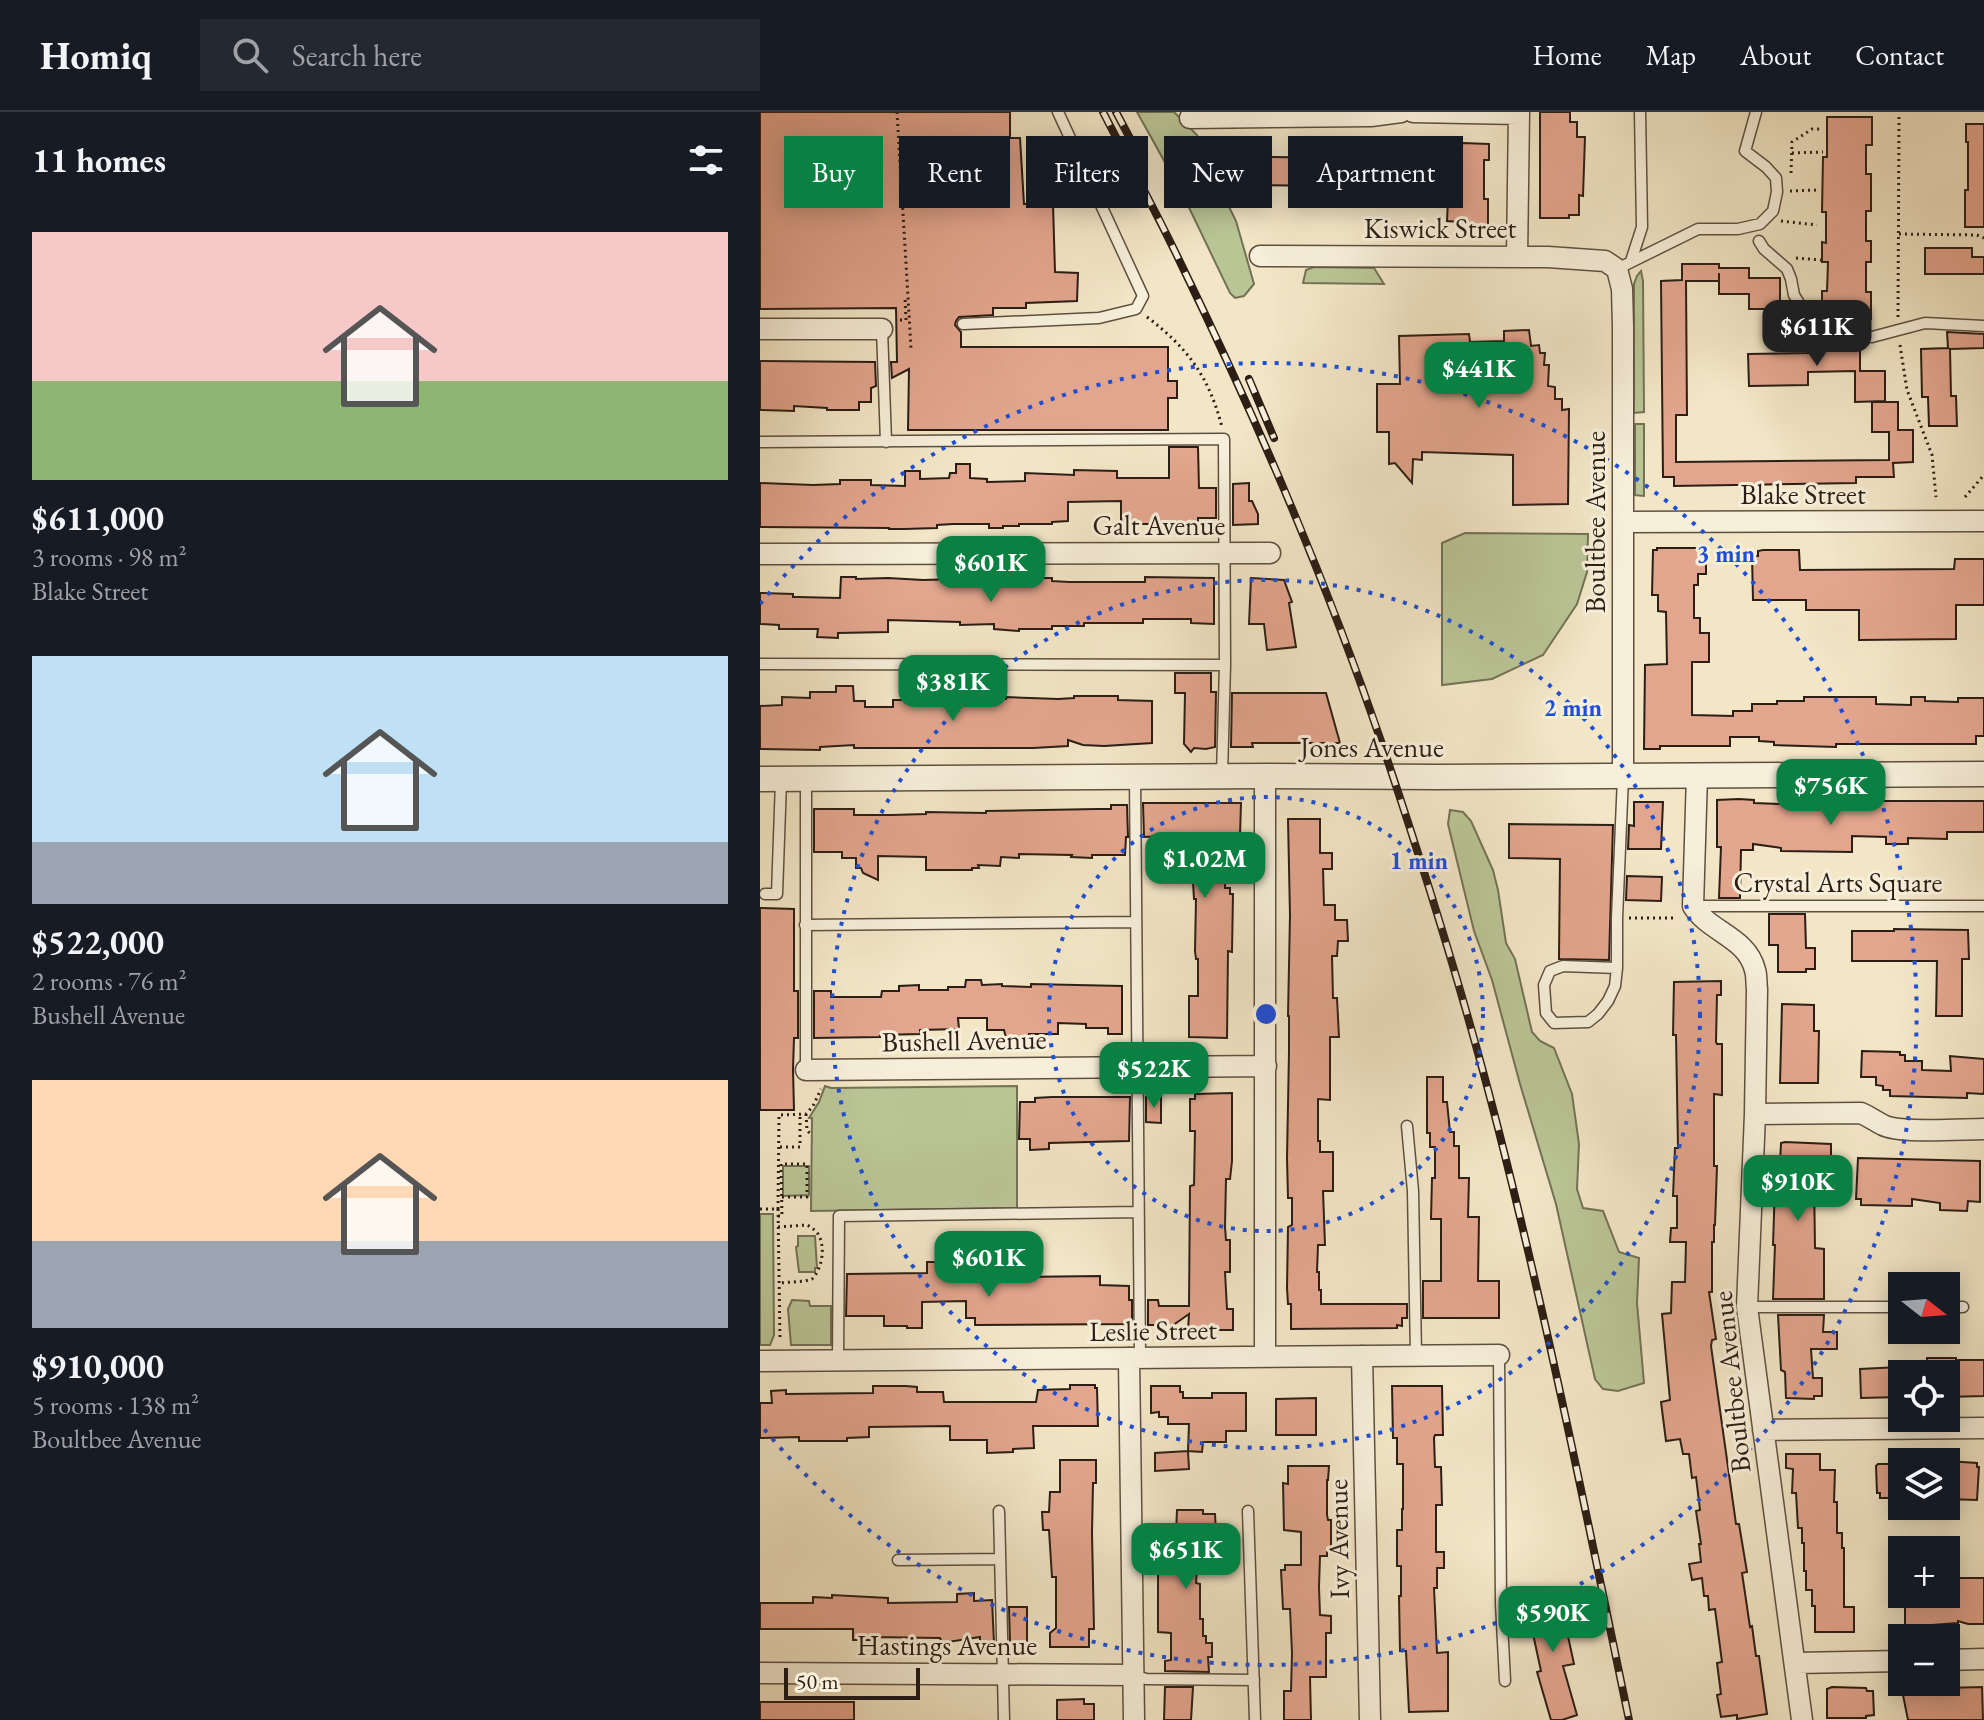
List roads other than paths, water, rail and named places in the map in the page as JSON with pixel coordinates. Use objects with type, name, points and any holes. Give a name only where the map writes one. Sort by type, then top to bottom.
[{"type":"street","points":[[1190,118],[1371,116],[1401,112]]},
{"type":"street","points":[[1413,112],[1519,113],[1517,257]]},
{"type":"street","name":"Kiswick Street","points":[[1260,256],[1517,257],[1593,260],[1624,265]]},
{"type":"street","name":"Boultbee Avenue","points":[[1623,776],[1624,265]]},
{"type":"street","points":[[760,329],[882,329]]},
{"type":"street","name":"Blake Street","points":[[1623,522],[1984,521]]},
{"type":"street","name":"Galt Avenue","points":[[760,554],[1270,553]]},
{"type":"street","name":"Jones Avenue","points":[[782,779],[1984,774]]},
{"type":"street","points":[[1695,910],[1697,775]]},
{"type":"street","points":[[1265,776],[1265,1356]]},
{"type":"street","name":"Boultbee Avenue","points":[[1695,910],[1708,924],[1747,952],[1755,969],[1755,1114],[1747,1307],[1802,1720]]},
{"type":"street","name":"Bushell Avenue","points":[[814,1076],[1138,1066],[1266,1066]]},
{"type":"street","points":[[1755,1114],[1861,1113],[1884,1126],[1902,1130],[1984,1129]]},
{"type":"street","name":"Leslie Street","points":[[760,1361],[1499,1355]]},
{"type":"street","name":"Ivy Avenue","points":[[1362,1356],[1370,1720]]},
{"type":"street","points":[[1134,1720],[1135,1358]]},
{"type":"street","points":[[1763,1430],[1984,1428]]},
{"type":"street","points":[[1960,1660],[1984,1659]]},
{"type":"street","points":[[1796,1663],[1888,1661]]},
{"type":"street","name":"Hastings Avenue","points":[[760,1673],[1133,1675]]},
{"type":"lane","points":[[963,324],[1099,318],[1136,309],[1143,296],[1058,112]]},
{"type":"lane","points":[[1624,265],[1642,227],[1640,112]]},
{"type":"lane","points":[[1624,265],[1698,229],[1738,229],[1760,224],[1773,211],[1776,178],[1745,151],[1756,112]]},
{"type":"lane","points":[[1759,241],[1787,269],[1794,295],[1805,313],[1833,334],[1872,337],[1925,323],[1984,326]]},
{"type":"lane","points":[[882,329],[886,442]]},
{"type":"lane","points":[[760,442],[1224,439],[1222,777]]},
{"type":"lane","points":[[760,664],[1225,665]]},
{"type":"lane","points":[[1617,968],[1563,966],[1550,971],[1544,985],[1546,1013],[1554,1023],[1588,1022],[1608,1001],[1615,986],[1617,968],[1623,776]]},
{"type":"lane","points":[[1135,777],[1138,1066],[1135,1358]]},
{"type":"lane","points":[[765,894],[777,894],[782,779]]},
{"type":"lane","points":[[782,779],[805,925],[814,1076]]},
{"type":"lane","name":"Crystal Arts Square","points":[[1695,910],[1984,906]]},
{"type":"lane","points":[[805,925],[1136,922]]},
{"type":"lane","points":[[1407,1126],[1413,1191],[1416,1355]]},
{"type":"lane","points":[[838,1360],[839,1216],[1138,1212]]},
{"type":"lane","points":[[1747,1307],[1888,1307]]},
{"type":"lane","points":[[1499,1355],[1501,1603],[1505,1681]]},
{"type":"lane","points":[[999,1511],[1004,1720]]},
{"type":"lane","points":[[1248,1511],[1255,1720]]},
{"type":"lane","points":[[898,1560],[1000,1559]]},
{"type":"lane","points":[[1133,1675],[1146,1679],[1254,1680]]},
{"type":"railway","points":[[1103,112],[1209,323],[1289,501],[1338,622],[1414,839],[1472,1031],[1534,1275],[1629,1720]]},
{"type":"railway","points":[[1116,112],[1129,136]]},
{"type":"railway","points":[[1249,379],[1274,438]]}]
